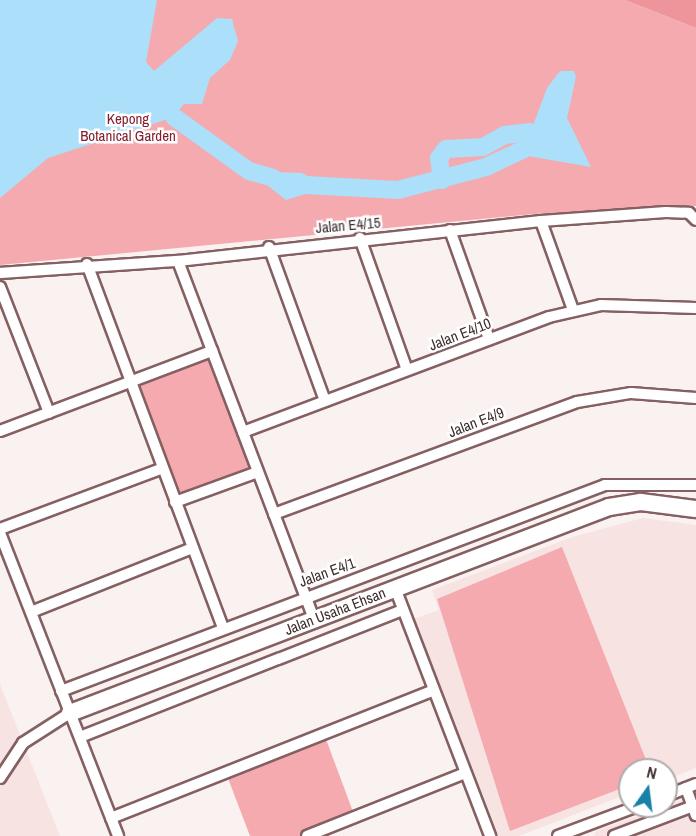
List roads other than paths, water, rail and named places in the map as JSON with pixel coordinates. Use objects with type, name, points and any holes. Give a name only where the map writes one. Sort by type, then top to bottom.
[{"type":"street","name":"Jalan E4/15","points":[[0,273],[87,264],[178,261],[269,247],[541,221],[666,212],[689,213],[696,220]]},
{"type":"street","points":[[541,221],[573,310]]},
{"type":"street","points":[[450,230],[489,339]]},
{"type":"street","points":[[360,238],[408,370]]},
{"type":"street","points":[[269,247],[325,401]]},
{"type":"street","points":[[178,261],[314,619]]},
{"type":"street","points":[[87,264],[223,627]]},
{"type":"street","points":[[0,287],[49,413]]},
{"type":"street","name":"Jalan E4/10","points":[[243,432],[489,339],[573,310],[652,304],[696,308]]},
{"type":"street","points":[[0,432],[212,351]]},
{"type":"street","name":"Jalan E4/9","points":[[274,514],[577,402],[638,393],[696,398]]},
{"type":"street","points":[[118,836],[0,531],[163,468]]},
{"type":"street","points":[[176,502],[258,472]]},
{"type":"street","points":[[605,485],[609,507]]},
{"type":"street","name":"Jalan E4/1","points":[[61,691],[223,627],[605,485],[696,485]]},
{"type":"street","name":"Jalan Usaha Ehsan","points":[[0,778],[23,743],[70,713],[609,507],[641,502],[696,509]]},
{"type":"street","points":[[31,612],[193,548]]},
{"type":"street","points":[[395,588],[490,836]]},
{"type":"street","points":[[80,737],[404,610]]},
{"type":"street","points":[[111,818],[434,690]]},
{"type":"street","points":[[307,836],[465,773]]},
{"type":"street","points":[[614,836],[695,809],[691,786]]},
{"type":"street","points":[[558,836],[573,833],[618,814]]},
{"type":"water","points":[[0,0],[157,0],[146,62],[154,71],[217,18],[232,19],[238,41],[230,60],[210,78],[202,104],[184,104],[174,117],[48,158],[0,198]]},
{"type":"water","points":[[560,71],[574,71],[576,77],[567,118],[591,167],[522,155],[547,88]]},
{"type":"water","points":[[249,171],[302,173],[328,187],[286,200]]},
{"type":"waterway","points":[[174,117],[249,171],[273,178]]},
{"type":"waterway","points":[[442,180],[439,158],[446,149],[483,147],[505,135],[530,132]]},
{"type":"waterway","points":[[306,185],[398,190],[486,167],[524,149]]},
{"type":"park label","name":"Kepong Botanical Garden","points":[[128,126]]}]
